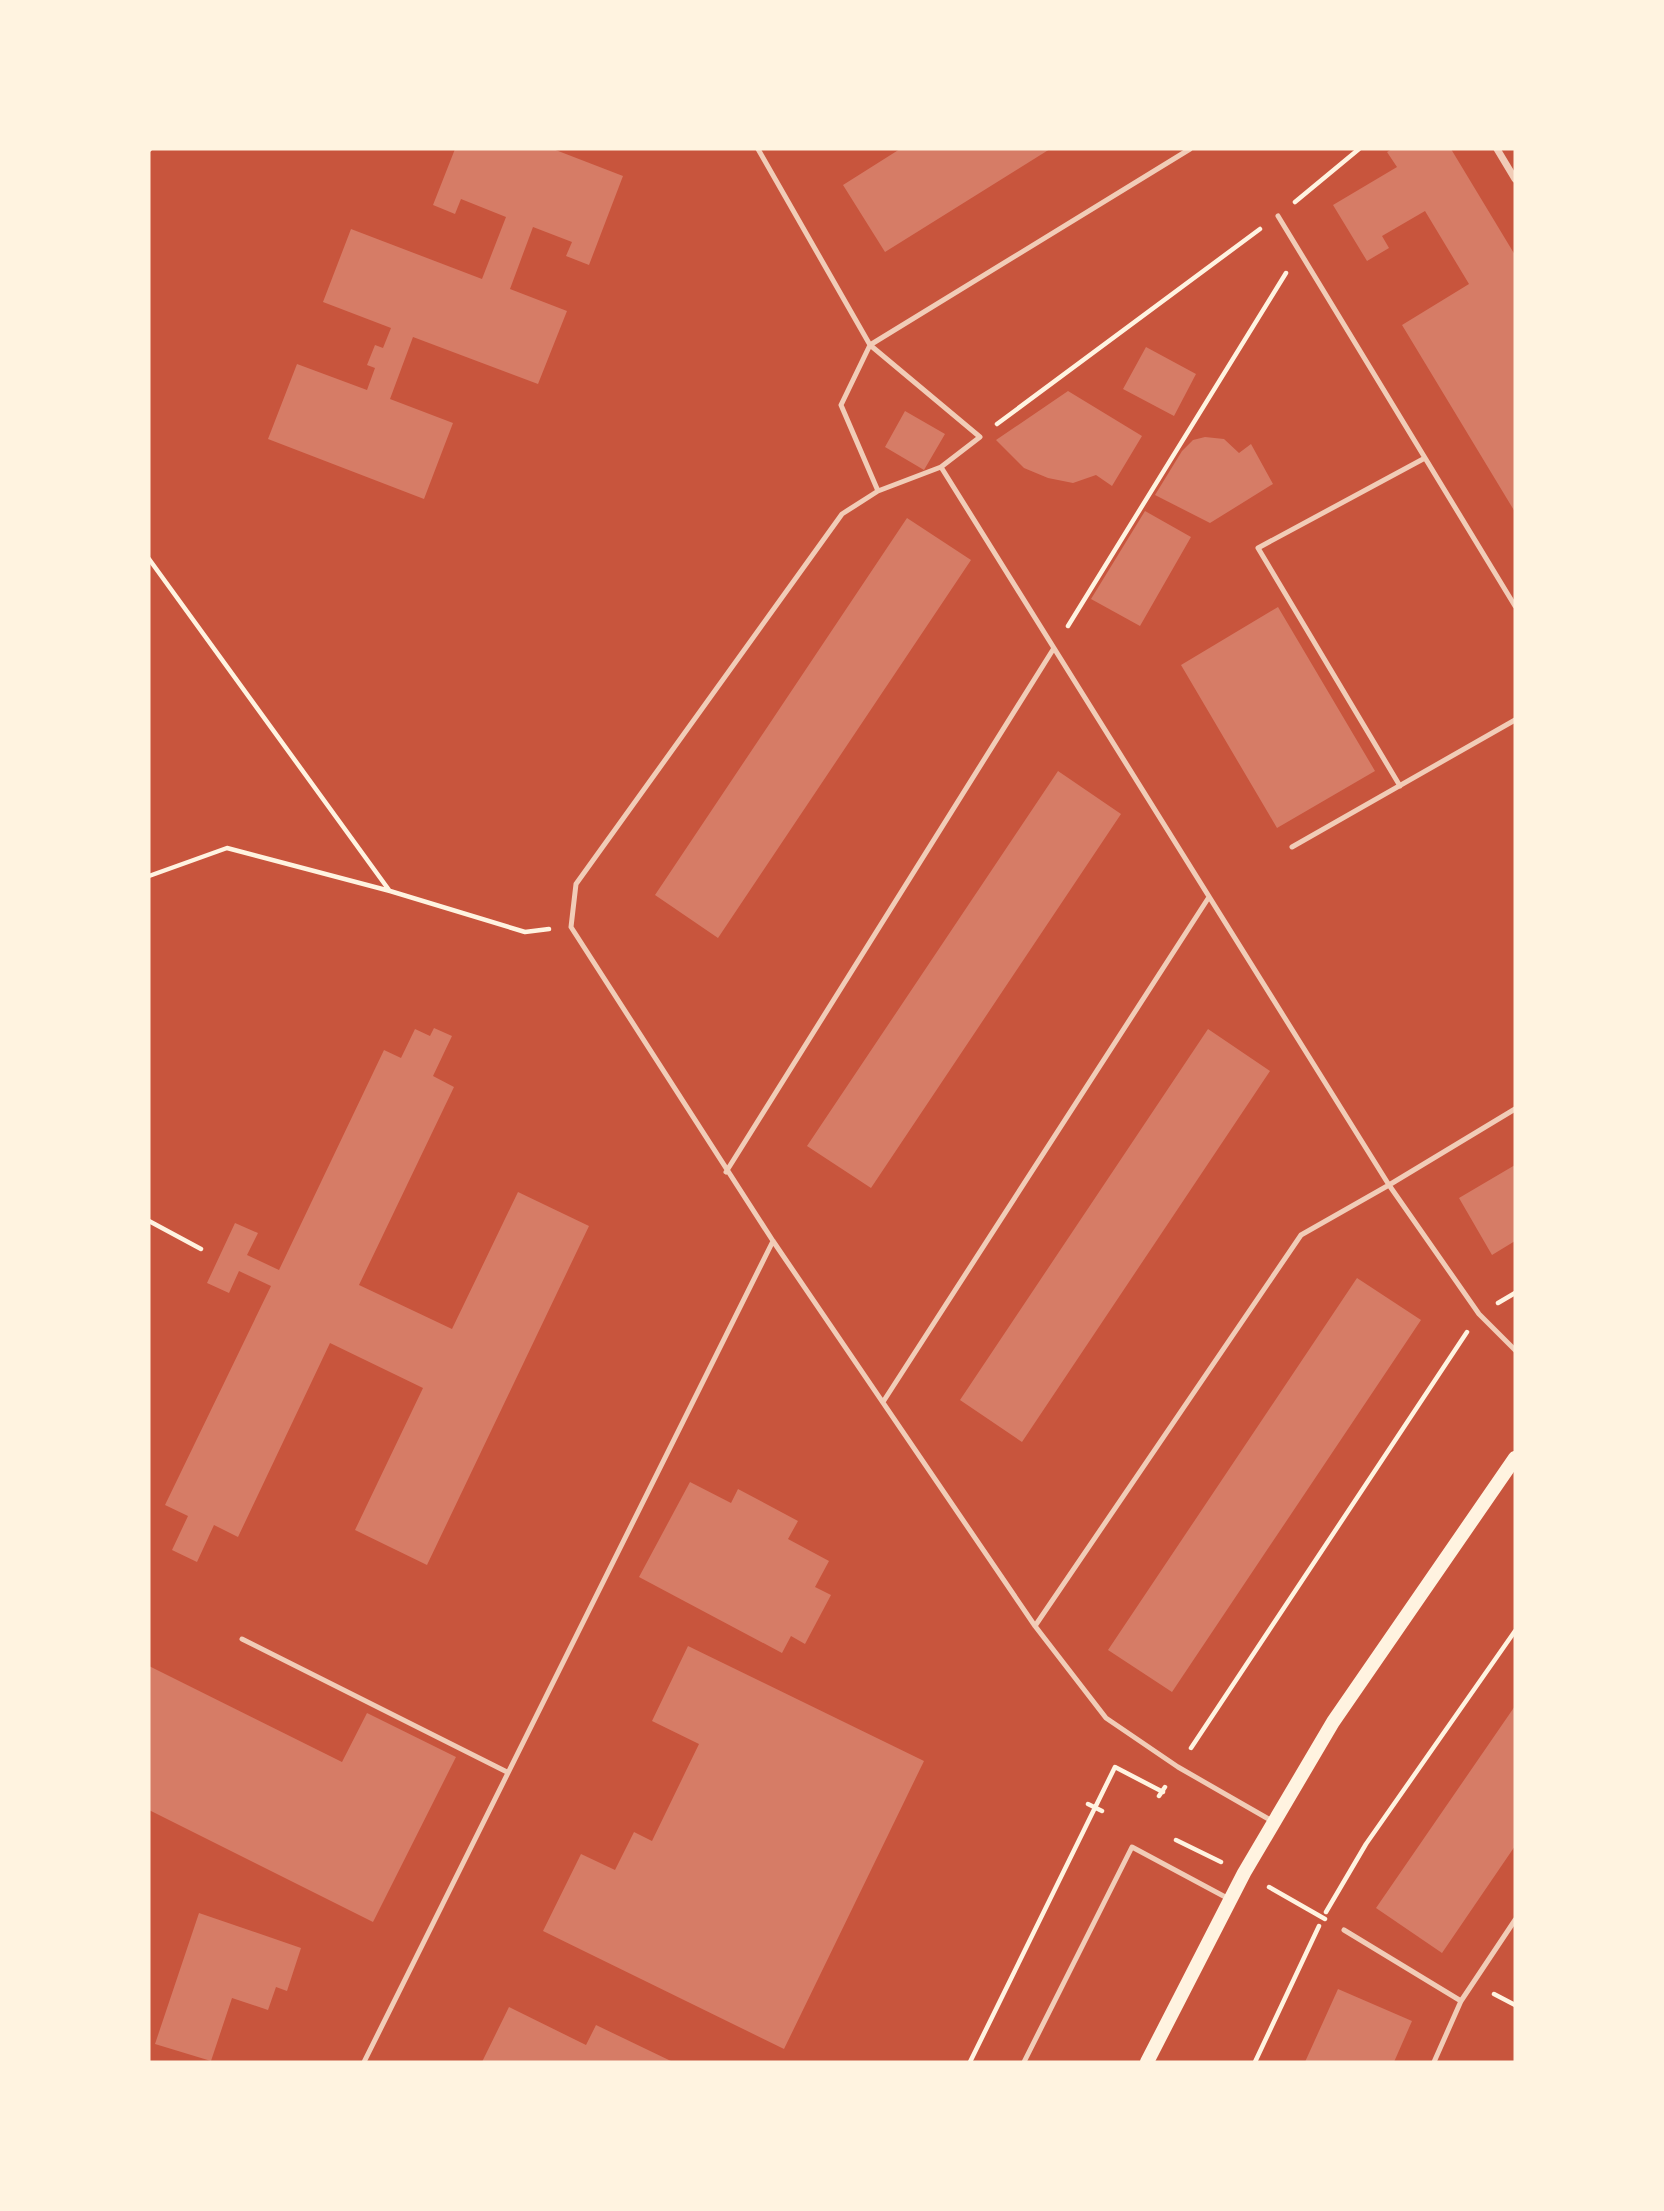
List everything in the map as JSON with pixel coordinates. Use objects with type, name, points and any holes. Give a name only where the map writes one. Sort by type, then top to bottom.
[{"type":"main road","points":[[1147,2062],[1231,1899],[1333,1722],[1515,1458]]},
{"type":"street","points":[[1497,149],[1515,179]]},
{"type":"lane","points":[[758,149],[870,345],[980,437],[941,467],[878,491],[842,514],[576,884],[571,927],[726,1172],[1035,1626],[1106,1718],[1178,1767],[1275,1823]]},
{"type":"lane","points":[[878,491],[841,405],[870,345],[1190,149]]},
{"type":"lane","points":[[1278,216],[1515,606]]},
{"type":"lane","points":[[1401,786],[1258,548],[1425,458]]},
{"type":"lane","points":[[941,467],[1389,1185],[1479,1314],[1515,1350]]},
{"type":"lane","points":[[726,1172],[1054,648]]},
{"type":"lane","points":[[1292,847],[1515,720]]},
{"type":"lane","points":[[883,1402],[1209,897]]},
{"type":"lane","points":[[1035,1626],[1301,1235],[1515,1109]]},
{"type":"lane","points":[[364,2062],[773,1241]]},
{"type":"lane","points":[[242,1639],[507,1772]]},
{"type":"lane","points":[[1024,2062],[1132,1847],[1231,1899]]},
{"type":"lane","points":[[1434,2062],[1461,2001],[1515,1920]]},
{"type":"lane","points":[[1344,1930],[1461,2001]]},
{"type":"path","points":[[980,437],[1278,216],[1359,149]]},
{"type":"path","points":[[1054,648],[1299,251]]},
{"type":"path","points":[[149,559],[390,891]]},
{"type":"path","points":[[149,876],[227,848],[390,891],[525,932],[571,927]]},
{"type":"path","points":[[149,1221],[201,1249]]},
{"type":"path","points":[[970,2062],[1115,1767],[1161,1794],[1479,1314],[1515,1293]]},
{"type":"path","points":[[1255,2062],[1323,1917],[1366,1844],[1515,1631]]},
{"type":"path","points":[[1088,1804],[1102,1811]]},
{"type":"path","points":[[1008,1965],[1015,1970]]},
{"type":"building","points":[[455,149],[553,149],[623,176],[589,265],[566,256],[572,242],[533,227],[510,289],[567,311],[538,384],[413,337],[390,399],[453,423],[424,499],[268,439],[297,364],[367,390],[375,368],[367,365],[375,345],[383,348],[391,328],[323,302],[351,229],[482,279],[506,217],[461,199],[455,214],[433,205]]},
{"type":"building","points":[[900,149],[1050,149],[885,252],[843,185]]},
{"type":"building","points":[[1392,149],[1451,149],[1515,255],[1515,512],[1402,325],[1469,284],[1425,211],[1382,236],[1389,248],[1367,261],[1333,205],[1397,167],[1387,152]]},
{"type":"building","points":[[1146,347],[1196,374],[1174,416],[1123,389]]},
{"type":"building","points":[[1068,391],[1142,436],[1112,486],[1096,475],[1073,483],[1048,478],[1024,468],[996,440]]},
{"type":"building","points":[[905,411],[945,434],[924,470],[885,447]]},
{"type":"building","points":[[1205,437],[1224,439],[1239,453],[1251,444],[1273,484],[1210,523],[1155,495],[1182,451],[1193,440]]},
{"type":"building","points":[[1145,511],[1191,537],[1140,626],[1091,599]]},
{"type":"building","points":[[907,518],[971,560],[718,938],[655,895]]},
{"type":"building","points":[[1278,607],[1375,771],[1277,828],[1181,665]]},
{"type":"building","points":[[1058,771],[1121,814],[871,1188],[807,1146]]},
{"type":"building","points":[[434,1028],[452,1036],[433,1076],[454,1087],[359,1285],[452,1329],[518,1192],[589,1226],[427,1565],[355,1530],[423,1388],[330,1343],[238,1537],[214,1525],[197,1562],[172,1550],[188,1516],[165,1505],[271,1286],[239,1271],[229,1293],[207,1283],[235,1223],[258,1233],[247,1255],[279,1270],[384,1050],[401,1058],[415,1029],[430,1036]]},
{"type":"building","points":[[1208,1029],[1270,1071],[1022,1442],[960,1400]]},
{"type":"building","points":[[1515,1165],[1515,1241],[1492,1255],[1459,1198]]},
{"type":"building","points":[[1357,1278],[1421,1320],[1172,1692],[1108,1650]]},
{"type":"building","points":[[690,1482],[731,1503],[738,1489],[798,1521],[788,1539],[829,1561],[815,1587],[831,1595],[805,1644],[791,1636],[782,1653],[639,1577]]},
{"type":"building","points":[[688,1646],[924,1761],[784,2049],[543,1931],[581,1854],[615,1870],[634,1832],[652,1841],[699,1744],[652,1721]]},
{"type":"building","points":[[149,1666],[342,1762],[367,1713],[456,1757],[373,1922],[149,1810]]},
{"type":"building","points":[[1515,1706],[1515,1846],[1442,1953],[1376,1908]]},
{"type":"building","points":[[199,1913],[301,1948],[287,1991],[276,1987],[268,2010],[232,1998],[211,2061],[155,2044]]},
{"type":"building","points":[[1338,1989],[1412,2021],[1394,2062],[1305,2062]]},
{"type":"building","points":[[509,2007],[586,2045],[596,2025],[673,2062],[482,2062]]}]
